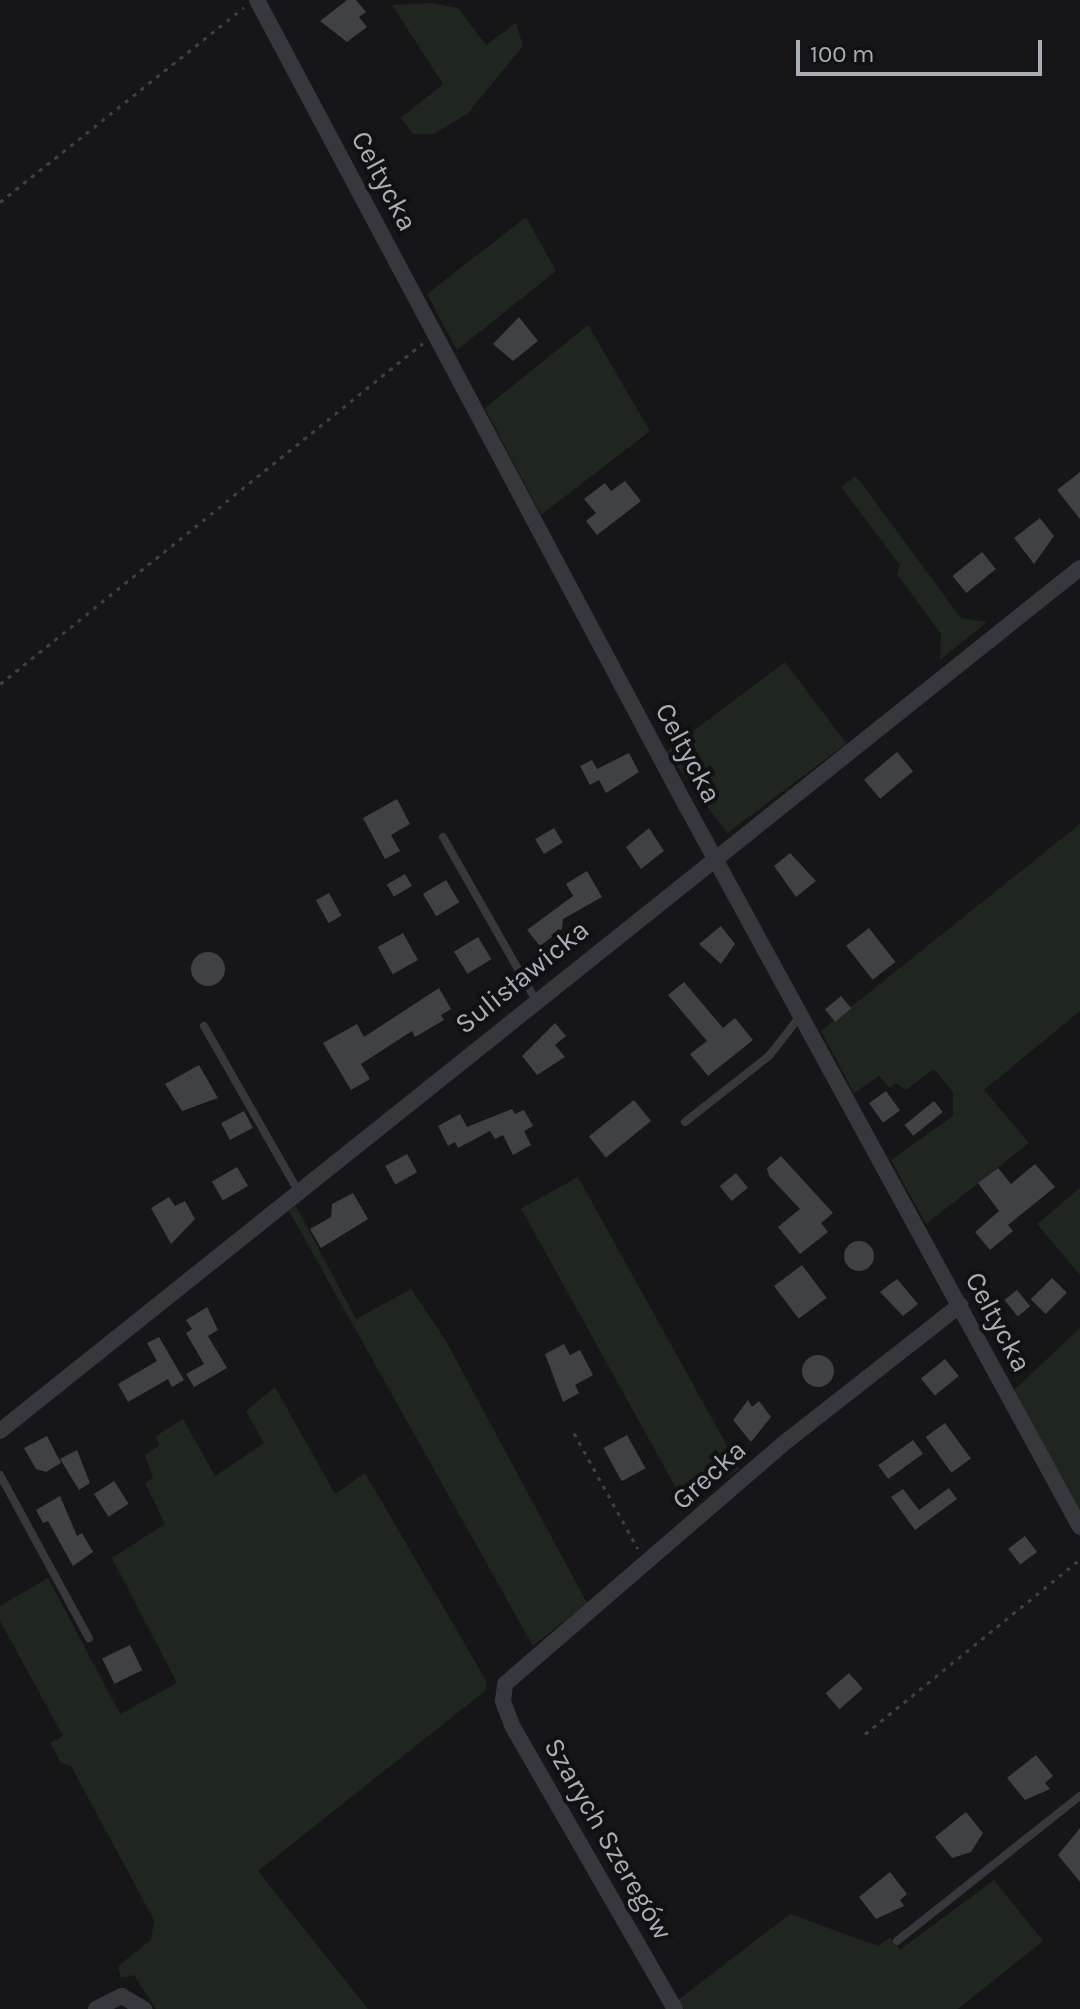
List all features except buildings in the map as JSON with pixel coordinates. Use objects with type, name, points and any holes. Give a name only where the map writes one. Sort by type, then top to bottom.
[{"type":"street","name":"Celtycka","points":[[256,0],[1080,1527]]},
{"type":"street","name":"Sulisławicka","points":[[0,1431],[715,855],[1080,568]]},
{"type":"street","name":"Grecka","points":[[503,1693],[520,1666],[647,1563],[788,1440],[960,1305]]},
{"type":"street","name":"Szarych Szeregów","points":[[503,1693],[512,1725],[675,2009]]},
{"type":"street","points":[[96,2009],[114,1997],[130,1997],[144,2009]]},
{"type":"lane","points":[[443,837],[535,999]]},
{"type":"lane","points":[[685,1122],[769,1056],[801,1014]]},
{"type":"lane","points":[[204,1026],[298,1191]]},
{"type":"lane","points":[[0,1475],[89,1638]]},
{"type":"lane","points":[[897,1941],[1080,1796]]},
{"type":"path","points":[[0,202],[256,0]]},
{"type":"path","points":[[0,684],[436,334]]},
{"type":"path","points":[[574,1433],[647,1563]]},
{"type":"path","points":[[865,1734],[1080,1559]]},
{"type":"shaded area","points":[[432,3],[458,8],[486,45],[516,23],[523,46],[468,113],[434,134],[413,134],[401,118],[443,84],[392,5]]},
{"type":"shaded area","points":[[526,217],[556,271],[457,350],[427,294]]},
{"type":"shaded area","points":[[588,325],[650,431],[541,515],[485,408]]},
{"type":"shaded area","points":[[856,476],[961,618],[987,622],[940,660],[941,634],[897,574],[900,565],[841,487]]},
{"type":"shaded area","points":[[785,662],[846,743],[727,833],[666,752]]},
{"type":"shaded area","points":[[1080,824],[1080,1011],[984,1090],[1029,1143],[926,1224],[891,1160],[953,1116],[953,1092],[934,1069],[906,1090],[896,1083],[890,1088],[879,1076],[854,1093],[821,1031]]},
{"type":"shaded area","points":[[578,1177],[740,1469],[683,1501],[521,1209]]},
{"type":"shaded area","points":[[1080,1188],[1080,1275],[1037,1224]]},
{"type":"shaded area","points":[[296,1206],[356,1319],[411,1289],[446,1341],[587,1603],[533,1646],[289,1211]]},
{"type":"shaded area","points":[[1080,1328],[1080,1513],[1014,1390]]},
{"type":"shaded area","points":[[275,1387],[335,1494],[365,1473],[487,1682],[485,1691],[258,1871],[368,2009],[156,2009],[134,1975],[121,1978],[118,1966],[151,1940],[154,1920],[71,1766],[61,1763],[50,1743],[63,1736],[0,1621],[0,1606],[48,1578],[120,1714],[177,1683],[112,1558],[165,1524],[145,1483],[153,1478],[145,1455],[159,1446],[156,1436],[183,1419],[215,1476],[264,1443],[246,1411]]},
{"type":"shaded area","points":[[994,1880],[1043,1941],[958,2009],[684,2009],[678,2000],[790,1914],[878,1946],[890,1937],[900,1950]]}]
